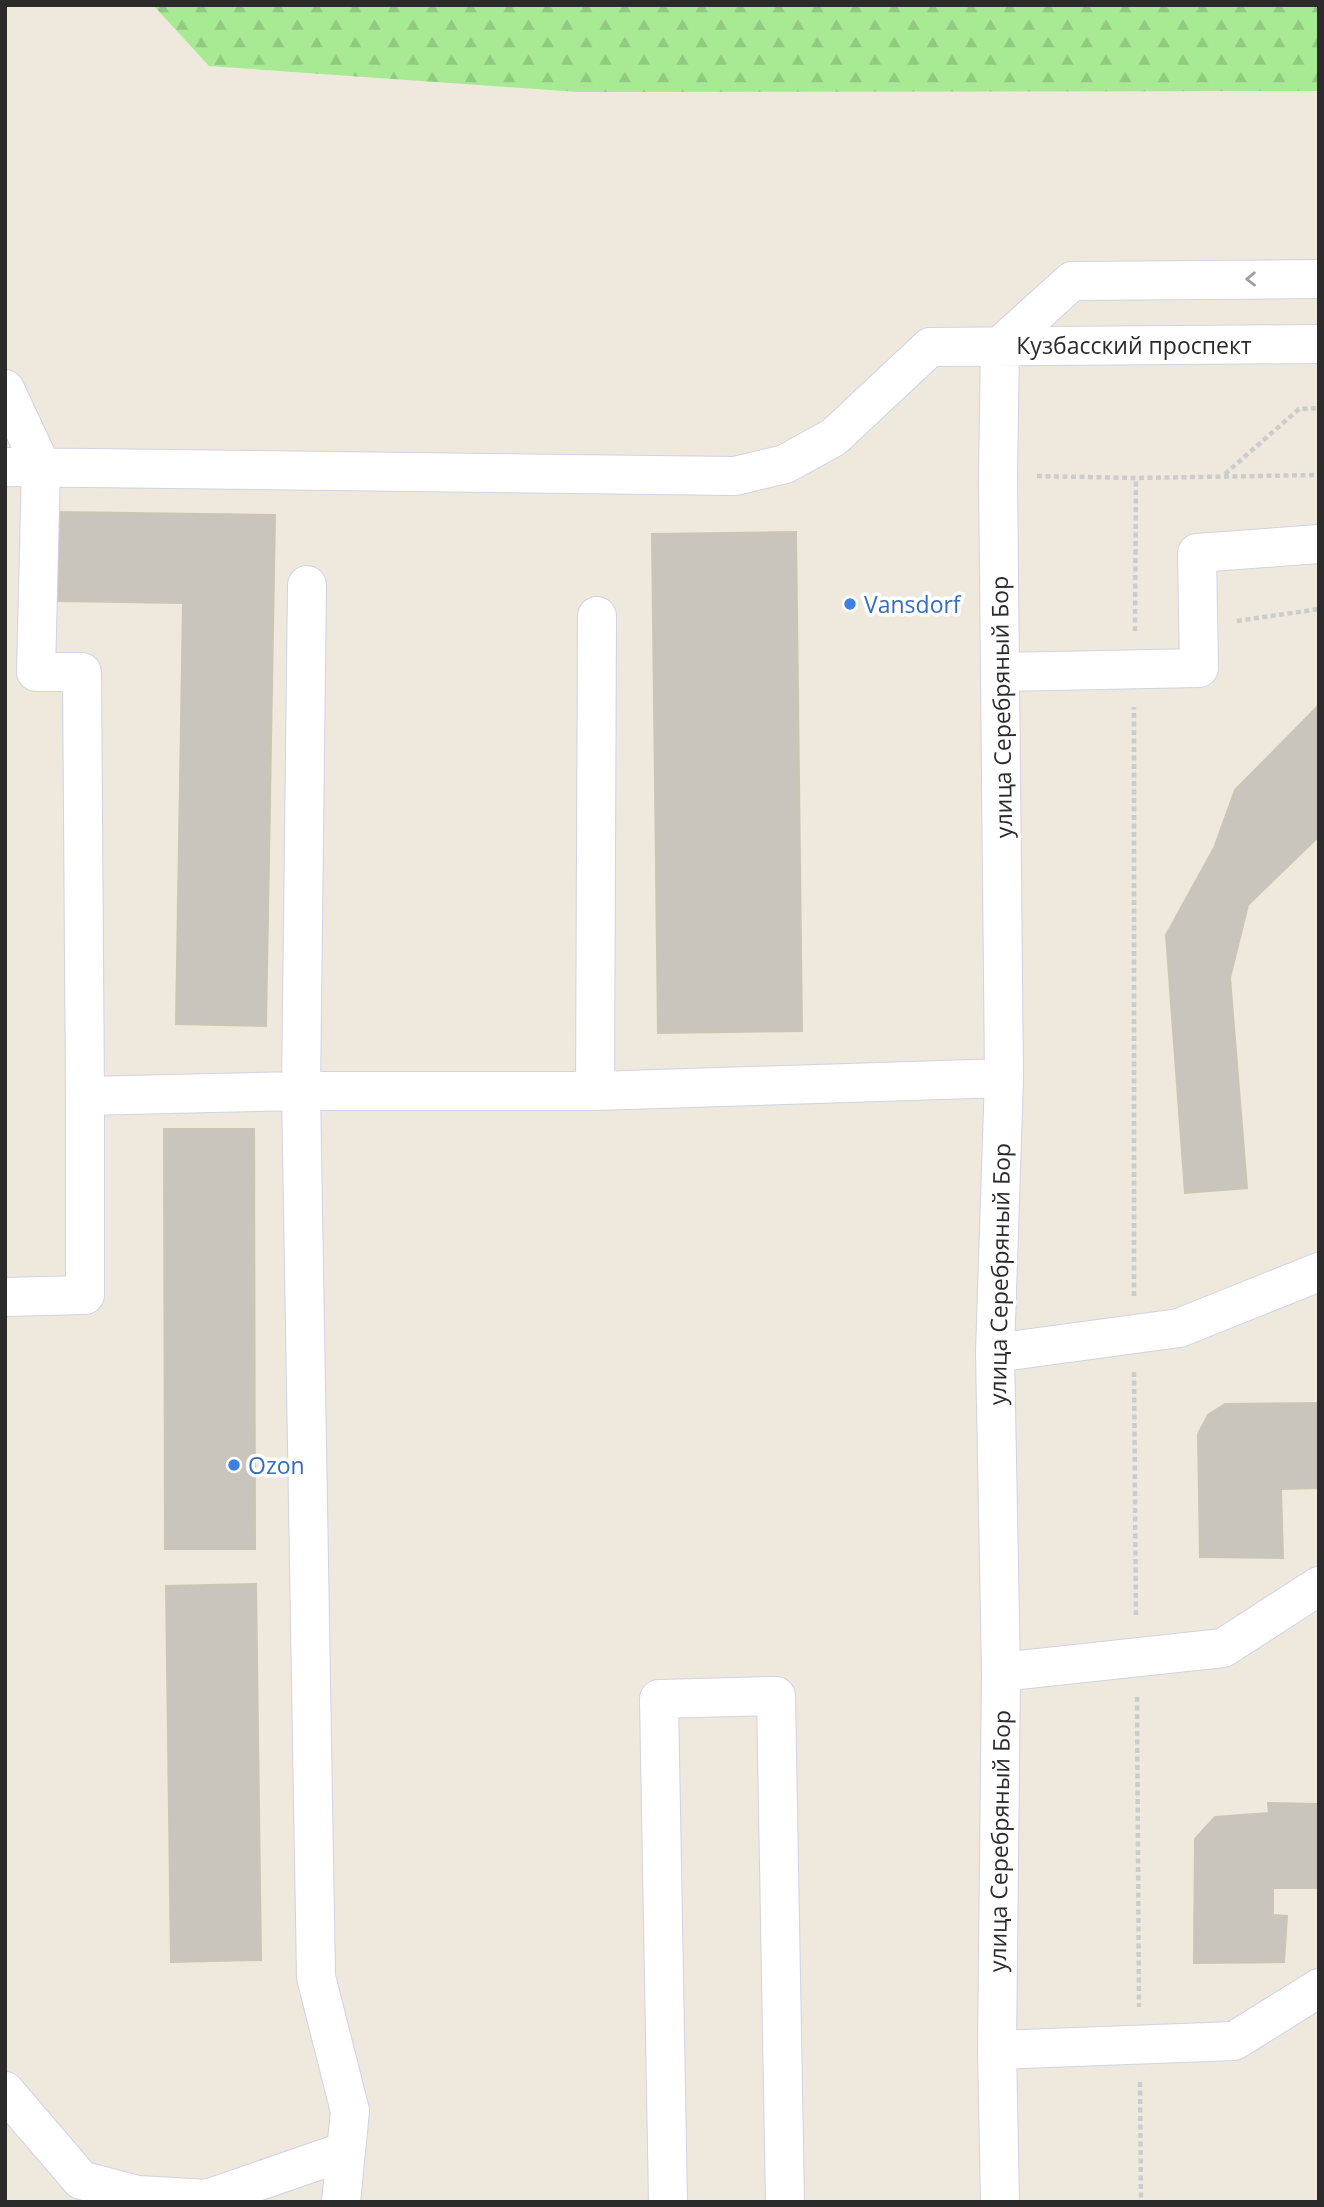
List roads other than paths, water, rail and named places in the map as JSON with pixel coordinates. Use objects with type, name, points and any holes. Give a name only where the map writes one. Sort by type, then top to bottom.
[{"type":"street","name":"Кузбасский проспект","points":[[1000,346],[1072,281],[1319,279]]},
{"type":"street","name":"Кузбасский проспект","points":[[1000,346],[1319,344]]},
{"type":"street","points":[[23,467],[735,476],[785,464],[834,437],[930,347],[1000,346]]},
{"type":"street","name":"улица Серебряный Бор","points":[[1000,346],[998,475],[1004,1078],[995,1353],[1001,1672],[996,2050],[1000,2202]]},
{"type":"street","points":[[5,389],[23,467],[21,673],[82,672],[85,1096],[85,1295],[5,1297]]},
{"type":"street","points":[[1001,672],[1199,668],[1197,553],[1319,544]]},
{"type":"street","points":[[307,585],[301,1091],[316,1977],[350,2111],[341,2202]]},
{"type":"street","points":[[595,1091],[597,617]]},
{"type":"street","points":[[85,1096],[301,1091],[595,1091],[1004,1078]]},
{"type":"street","points":[[995,1353],[1179,1328],[1319,1272]]},
{"type":"street","points":[[1001,1672],[1223,1648],[1319,1586]]},
{"type":"street","points":[[667,2202],[659,1699],[776,1696],[785,2202]]},
{"type":"street","points":[[996,2050],[1234,2041],[1319,1988]]},
{"type":"street","points":[[5,2091],[81,2180],[138,2195],[209,2201],[346,2151]]},
{"type":"place","name":"Vansdorf","points":[[850,604]]},
{"type":"place","name":"Ozon","points":[[234,1465]]}]
